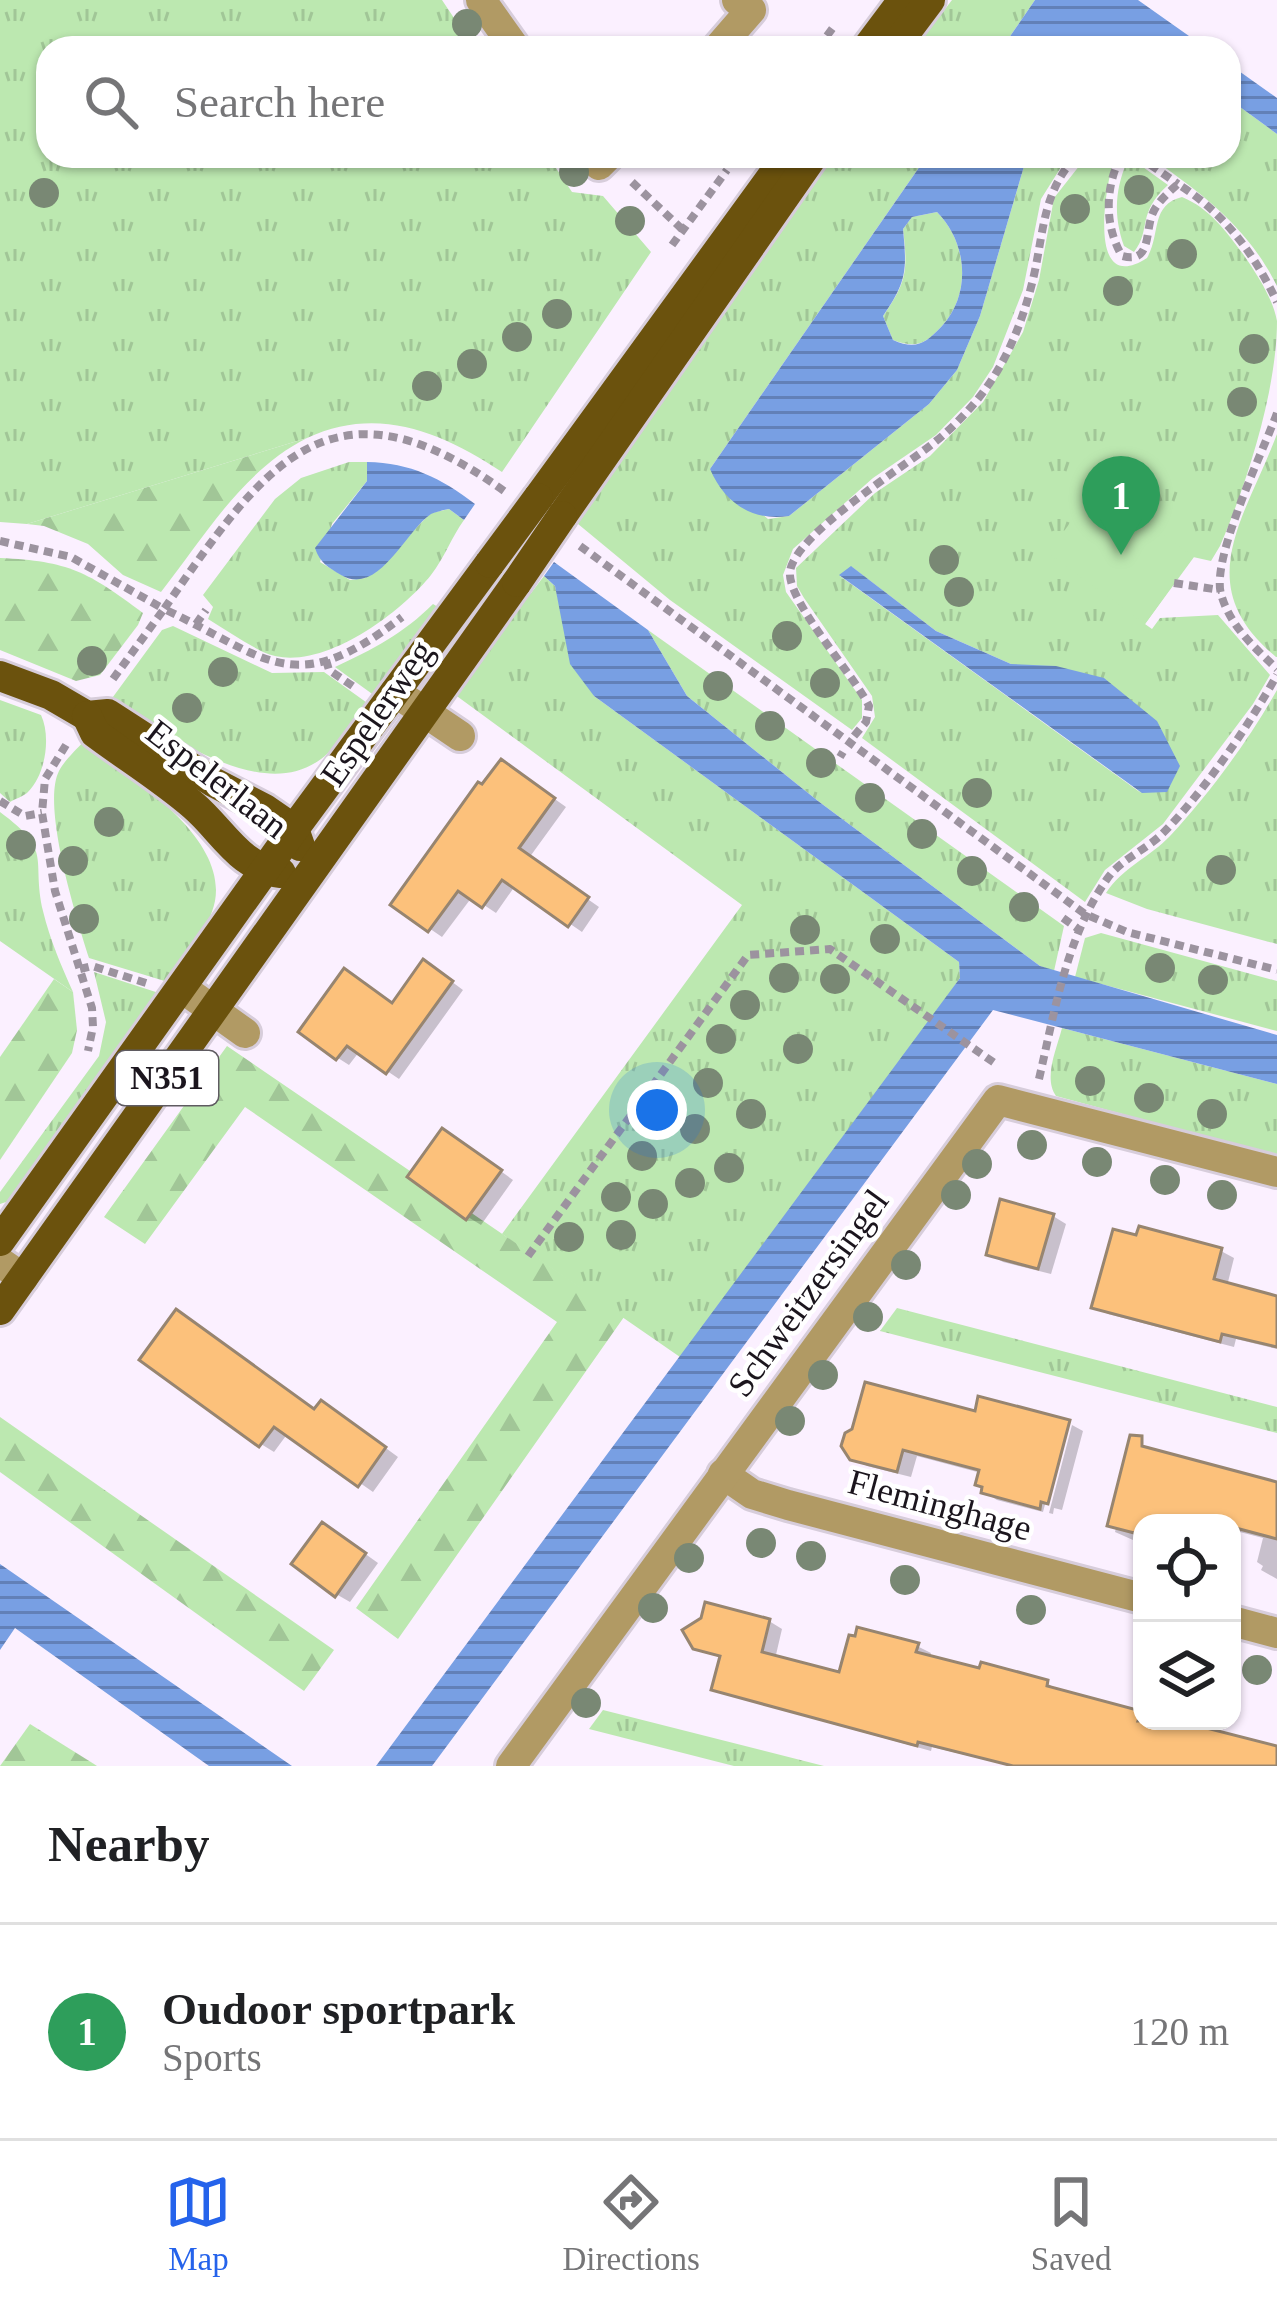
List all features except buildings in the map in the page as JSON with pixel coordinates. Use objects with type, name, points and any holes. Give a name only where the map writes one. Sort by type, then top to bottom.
[{"type":"main road","points":[[876,36],[903,0]]},
{"type":"main road","points":[[903,36],[930,0]]},
{"type":"main road","name":"Espelerweg","points":[[0,1310],[11,1270],[214,1010],[517,582],[550,507],[779,168]]},
{"type":"main road","name":"Espelerweg","points":[[0,1240],[173,989],[490,563],[550,507],[804,168]]},
{"type":"main road","name":"Espelerlaan","points":[[0,676],[51,695],[87,716],[108,714],[294,829],[311,877],[264,871],[236,851],[194,806],[94,733],[87,716]]},
{"type":"street","points":[[482,0],[507,36]]},
{"type":"street","points":[[726,36],[749,3]]},
{"type":"street","points":[[395,692],[460,736]]},
{"type":"street","points":[[173,989],[245,1033]]},
{"type":"street","name":"Schweitzersingel","points":[[511,1766],[998,1100],[1277,1172]]},
{"type":"street","name":"Fleminghage","points":[[723,1474],[770,1500],[1133,1596]]},
{"type":"street","points":[[1241,1624],[1277,1633]]},
{"type":"path","points":[[1068,168],[1049,195],[1026,306],[990,382],[945,434],[856,499],[799,551],[791,566],[790,583],[869,706],[866,722],[847,747],[1085,914],[1127,932],[1277,970]]},
{"type":"path","points":[[1117,168],[1109,205],[1113,235],[1122,256],[1131,259],[1147,244],[1153,211],[1178,184]]},
{"type":"path","points":[[1155,168],[1229,224],[1256,261],[1277,302]]},
{"type":"path","points":[[630,180],[683,230]]},
{"type":"path","points":[[1045,1055],[1072,945],[1085,914],[1113,871],[1170,825],[1259,707],[1277,672],[1239,630],[1220,590],[1221,562],[1277,413]]},
{"type":"path","points":[[0,541],[71,556],[271,663],[328,665],[408,613]]},
{"type":"path","points":[[1174,583],[1220,590]]},
{"type":"path","points":[[113,680],[176,591]]},
{"type":"path","points":[[196,625],[206,610]]},
{"type":"path","points":[[54,762],[42,788],[42,813],[56,891],[92,1008],[93,1027],[85,1058]]},
{"type":"path","points":[[0,802],[25,816],[42,813]]},
{"type":"path","points":[[1064,919],[1077,928]]},
{"type":"path","points":[[528,1256],[748,955],[830,949],[998,1066]]},
{"type":"path","points":[[80,969],[92,966],[173,989]]},
{"type":"green space","points":[[0,0],[442,0],[466,36],[36,36],[36,168],[556,168],[572,192],[603,196],[651,252],[502,472],[432,435],[384,424],[359,424],[333,428],[27,524],[0,522]]},
{"type":"green space","points":[[952,0],[1035,0],[1010,36],[924,36]]},
{"type":"green space","points":[[1241,108],[1277,134],[1277,286],[1252,246],[1205,198],[1165,168],[1241,168]]},
{"type":"green space","points":[[823,168],[919,168],[710,469],[768,519],[789,516],[929,404],[957,370],[980,316],[1023,168],[1060,168],[1041,199],[1023,290],[993,367],[973,397],[936,435],[873,478],[793,549],[783,575],[786,592],[862,700],[862,718],[852,730],[670,600],[572,519]]},
{"type":"green space","points":[[1078,168],[1112,168],[1104,232],[1115,263],[1127,266],[1147,258],[1161,213],[1182,197],[1209,214],[1237,245],[1263,286],[1277,321],[1259,436],[1220,546],[1211,561],[1193,557],[1145,624],[1152,629],[1160,618],[1218,615],[1270,675],[1163,824],[1105,870],[1085,902],[862,738],[875,717],[872,696],[797,586],[796,568],[875,493],[930,456],[983,402],[1023,332],[1039,280],[1054,198]],"holes":[[[852,567],[936,631],[1011,664],[1141,793],[840,576]]]},
{"type":"green space","points":[[1125,168],[1144,168],[1168,185],[1152,204],[1134,252],[1124,246],[1118,223]]},
{"type":"green space","points":[[937,212],[960,253],[958,298],[952,313],[931,337],[915,344],[901,343],[893,340],[883,316],[904,275],[903,229],[912,217]]},
{"type":"green space","points":[[1277,434],[1276,657],[1250,630],[1235,604],[1230,577],[1240,523]]},
{"type":"green space","points":[[307,438],[244,486],[161,592],[123,575],[88,544],[27,524]]},
{"type":"green space","points":[[349,462],[367,462],[367,481],[332,524],[320,562],[350,580],[365,578],[431,513],[449,509],[464,520],[417,591],[355,637],[307,656],[263,652],[208,619],[213,607],[203,595],[275,499],[301,478]]},
{"type":"green space","points":[[1097,486],[1194,557],[1145,624],[1048,553]]},
{"type":"green space","points":[[0,558],[77,571],[143,613],[100,675],[76,681],[0,650]]},
{"type":"green space","points":[[544,576],[555,586],[563,620],[594,696],[959,962],[960,978],[921,1035],[680,1357],[502,1234],[742,905],[454,694],[525,588],[531,593]]},
{"type":"green space","points":[[433,604],[438,607],[375,696],[335,667],[387,640]]},
{"type":"green space","points":[[173,626],[272,673],[324,672],[370,705],[346,740],[341,738],[317,762],[289,773],[227,764],[110,701],[162,630]]},
{"type":"green space","points":[[648,630],[1064,926],[1054,971],[1040,966],[818,801],[687,696]]},
{"type":"green space","points":[[1277,690],[1277,944],[1147,909],[1106,893],[1200,802]]},
{"type":"green space","points":[[0,700],[41,715],[46,733],[39,775],[28,792],[10,802],[0,793]]},
{"type":"green space","points":[[83,742],[170,809],[206,853],[215,877],[215,901],[208,923],[168,982],[89,958],[54,810],[59,771]]},
{"type":"green space","points":[[0,812],[34,847],[46,922],[73,992],[0,941]]},
{"type":"green space","points":[[1101,933],[1277,981],[1277,1031],[1075,977],[1085,938]]},
{"type":"green space","points":[[94,972],[162,994],[18,1198],[0,1204],[0,1192],[99,1056],[106,1022]]},
{"type":"green space","points":[[54,979],[73,992],[77,1030],[72,1053],[0,1160],[0,1057]]},
{"type":"green space","points":[[1062,1028],[1277,1084],[1277,1156],[1056,1096],[1051,1072]]},
{"type":"green space","points":[[227,1046],[624,1317],[398,1639],[356,1608],[557,1322],[245,1107],[145,1244],[104,1217]]},
{"type":"green space","points":[[897,1308],[1277,1407],[1277,1433],[880,1331]]},
{"type":"green space","points":[[0,1417],[334,1650],[304,1691],[0,1472]]},
{"type":"green space","points":[[603,1710],[824,1766],[734,1766],[589,1729]]},
{"type":"green space","points":[[30,1724],[94,1764],[97,1766],[0,1766]]},
{"type":"water","points":[[1035,0],[1138,0],[1189,36],[1010,36]]},
{"type":"water","points":[[1241,72],[1277,98],[1277,134],[1241,108]]},
{"type":"water","points":[[919,168],[1023,168],[980,316],[957,370],[929,404],[789,516],[751,512],[723,491],[710,469]],"holes":[[[937,212],[955,238],[962,283],[952,313],[920,344],[893,340],[883,316],[903,275],[903,229],[912,217]]]},
{"type":"water","points":[[367,462],[425,474],[475,504],[464,520],[449,509],[431,514],[379,570],[355,579],[328,567],[315,548],[367,481]]},
{"type":"water","points":[[554,562],[648,630],[687,696],[818,801],[1040,966],[1277,1035],[1277,1084],[993,1010],[432,1766],[376,1766],[960,978],[959,962],[594,696],[570,664],[555,586],[544,576]]},
{"type":"water","points":[[851,566],[936,631],[1011,664],[1056,666],[1104,678],[1157,721],[1180,766],[1167,792],[1142,793],[839,575]]},
{"type":"water","points":[[0,1564],[292,1766],[209,1766],[15,1628],[0,1650]]},
{"type":"place","name":"Oudoor sportpark","points":[[1121,555]]}]
